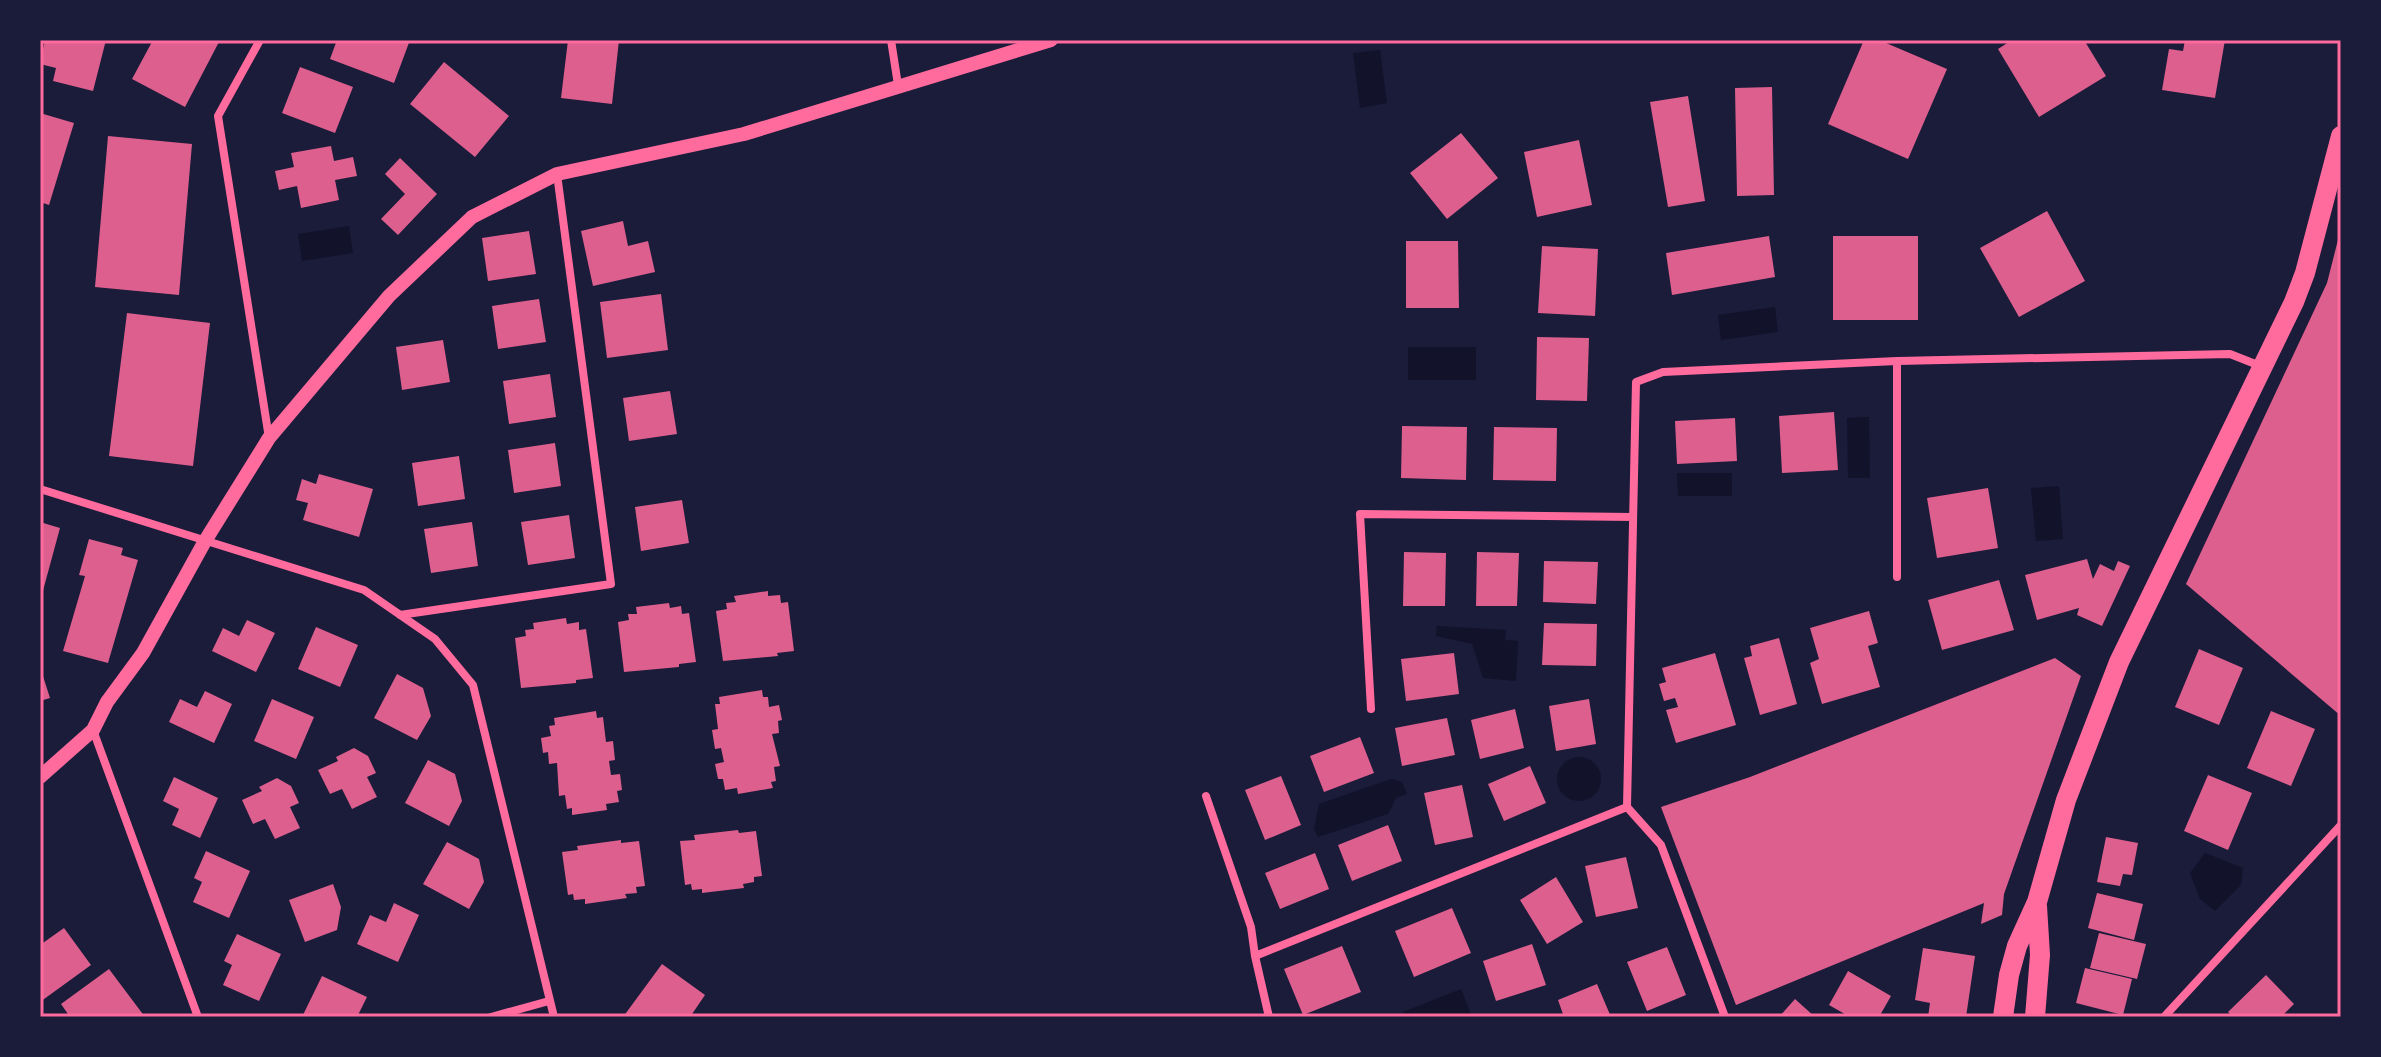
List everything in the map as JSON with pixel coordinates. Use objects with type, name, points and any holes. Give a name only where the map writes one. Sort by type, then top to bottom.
[{"type":"main road","points":[[2005,1010],[2017,946],[2037,902],[2066,800],[2119,662],[2264,367],[2305,273],[2341,136]]},
{"type":"main road","points":[[2037,902],[2039,980],[2042,1000],[2052,1017]]},
{"type":"main road","points":[[2035,1017],[2039,980]]},
{"type":"street","points":[[260,40],[218,116],[269,438]]},
{"type":"street","points":[[891,40],[898,85]]},
{"type":"street","points":[[40,777],[93,730],[107,702],[143,653],[205,541],[269,438],[389,296],[472,217],[557,174],[744,134],[1051,40]]},
{"type":"street","points":[[400,615],[611,584],[557,174]]},
{"type":"street","points":[[1725,1017],[1661,845],[1627,807],[1636,382],[1663,372],[1897,361],[2230,354],[2264,367]]},
{"type":"street","points":[[1897,361],[1897,577]]},
{"type":"street","points":[[40,489],[364,590],[435,639],[473,685],[554,1017]]},
{"type":"street","points":[[1371,709],[1360,514],[1633,517]]},
{"type":"street","points":[[93,730],[198,1017]]},
{"type":"street","points":[[1206,796],[1251,927],[1269,1017]]},
{"type":"street","points":[[1255,956],[1627,807]]},
{"type":"street","points":[[2164,1017],[2341,825]]},
{"type":"street","points":[[491,1017],[549,1001]]},
{"type":"shaded area","points":[[1380,50],[1387,103],[1360,108],[1353,53]]},
{"type":"shaded area","points":[[349,226],[353,253],[302,261],[298,234]]},
{"type":"shaded area","points":[[1775,307],[1778,332],[1721,340],[1718,315]]},
{"type":"shaded area","points":[[1408,347],[1476,347],[1476,380],[1408,380]]},
{"type":"shaded area","points":[[1869,417],[1870,478],[1848,478],[1847,418]]},
{"type":"shaded area","points":[[1677,473],[1732,473],[1732,496],[1678,496]]},
{"type":"shaded area","points":[[2059,486],[2063,539],[2036,541],[2031,488]]},
{"type":"shaded area","points":[[1437,626],[1506,630],[1505,640],[1518,641],[1516,681],[1483,678],[1472,644],[1436,636]]},
{"type":"shaded area","points":[[1579,757],[1595,763],[1601,779],[1595,795],[1579,801],[1563,795],[1557,779],[1563,763]]},
{"type":"shaded area","points":[[1391,779],[1402,782],[1407,794],[1396,798],[1388,814],[1318,837],[1314,829],[1319,804]]},
{"type":"shaded area","points":[[2205,853],[2243,868],[2241,885],[2215,911],[2200,899],[2190,873]]},
{"type":"shaded area","points":[[1461,989],[1472,1017],[1406,1017],[1403,1012]]},
{"type":"building","points":[[45,40],[106,40],[93,91],[53,81],[56,68],[40,64]]},
{"type":"building","points":[[153,40],[220,40],[185,107],[132,79]]},
{"type":"building","points":[[337,40],[410,40],[394,83],[330,59]]},
{"type":"building","points":[[568,40],[619,40],[612,104],[561,98]]},
{"type":"building","points":[[1864,40],[1879,40],[1947,69],[1908,159],[1828,124]]},
{"type":"building","points":[[2012,40],[2084,40],[2106,76],[2039,117],[1998,49]]},
{"type":"building","points":[[2185,40],[2225,40],[2215,98],[2162,90],[2169,49],[2183,51]]},
{"type":"building","points":[[444,62],[509,116],[475,157],[410,104]]},
{"type":"building","points":[[300,67],[353,87],[335,133],[282,113]]},
{"type":"building","points":[[1772,87],[1774,195],[1737,196],[1735,88]]},
{"type":"building","points":[[1688,96],[1705,201],[1668,207],[1650,102]]},
{"type":"building","points":[[40,113],[74,123],[49,205],[40,202]]},
{"type":"building","points":[[1461,133],[1498,178],[1447,219],[1410,173]]},
{"type":"building","points":[[108,136],[192,144],[179,295],[95,287]]},
{"type":"building","points":[[1579,140],[1592,205],[1537,217],[1524,152]]},
{"type":"building","points":[[331,146],[334,161],[353,157],[357,176],[335,180],[339,200],[301,208],[297,186],[279,190],[275,171],[294,167],[291,153]]},
{"type":"building","points":[[400,158],[437,194],[398,235],[381,219],[405,194],[385,174]]},
{"type":"building","points":[[2047,211],[2085,281],[2019,317],[1980,248]]},
{"type":"building","points":[[623,221],[628,246],[648,241],[655,272],[593,286],[581,231]]},
{"type":"building","points":[[529,231],[536,274],[488,281],[482,238]]},
{"type":"building","points":[[2340,232],[2341,716],[2186,584],[2327,283]]},
{"type":"building","points":[[1769,236],[1775,277],[1672,295],[1666,253]]},
{"type":"building","points":[[1833,236],[1918,236],[1918,320],[1833,320]]},
{"type":"building","points":[[1406,241],[1458,241],[1459,308],[1406,308]]},
{"type":"building","points":[[1542,246],[1598,249],[1595,316],[1538,313]]},
{"type":"building","points":[[661,294],[668,350],[607,358],[600,302]]},
{"type":"building","points":[[539,299],[546,342],[498,349],[492,306]]},
{"type":"building","points":[[127,313],[210,323],[193,466],[109,456]]},
{"type":"building","points":[[1537,337],[1589,338],[1587,401],[1536,400]]},
{"type":"building","points":[[443,340],[450,382],[402,390],[396,347]]},
{"type":"building","points":[[550,374],[556,417],[509,424],[503,381]]},
{"type":"building","points":[[670,391],[677,434],[629,441],[623,398]]},
{"type":"building","points":[[1834,412],[1838,470],[1782,473],[1779,416]]},
{"type":"building","points":[[1735,418],[1737,461],[1677,464],[1675,421]]},
{"type":"building","points":[[1402,426],[1467,427],[1466,480],[1401,478]]},
{"type":"building","points":[[1494,427],[1557,428],[1556,481],[1493,480]]},
{"type":"building","points":[[555,443],[561,486],[514,493],[508,450]]},
{"type":"building","points":[[459,456],[465,499],[418,506],[412,463]]},
{"type":"building","points":[[319,474],[373,489],[359,537],[303,520],[308,503],[296,500],[302,479],[316,484]]},
{"type":"building","points":[[1988,488],[1998,548],[1937,558],[1927,498]]},
{"type":"building","points":[[682,500],[689,543],[641,551],[635,507]]},
{"type":"building","points":[[569,515],[575,558],[528,565],[521,522]]},
{"type":"building","points":[[40,522],[60,528],[41,598],[40,598]]},
{"type":"building","points":[[472,522],[478,566],[431,573],[424,529]]},
{"type":"building","points":[[89,539],[123,548],[121,555],[138,560],[108,663],[63,651],[85,576],[79,575]]},
{"type":"building","points":[[1404,552],[1446,553],[1445,606],[1403,606]]},
{"type":"building","points":[[1477,552],[1519,553],[1517,606],[1476,606]]},
{"type":"building","points":[[2087,559],[2093,579],[2100,564],[2114,571],[2118,561],[2130,566],[2102,626],[2077,615],[2079,608],[2037,620],[2025,575]]},
{"type":"building","points":[[1544,561],[1598,562],[1596,604],[1543,602]]},
{"type":"building","points":[[1999,580],[2014,630],[1942,650],[1928,600]]},
{"type":"building","points":[[768,591],[768,596],[780,595],[781,603],[788,602],[794,651],[777,653],[778,656],[723,661],[716,611],[727,609],[726,603],[736,602],[734,596]]},
{"type":"building","points":[[669,603],[670,608],[681,606],[682,614],[689,613],[696,662],[679,664],[679,667],[624,672],[618,622],[629,620],[628,614],[637,614],[636,607]]},
{"type":"building","points":[[1869,611],[1878,643],[1868,646],[1880,687],[1822,704],[1810,663],[1819,659],[1810,628]]},
{"type":"building","points":[[566,618],[567,624],[579,622],[579,630],[586,629],[593,678],[576,680],[576,683],[521,688],[515,638],[526,636],[525,630],[534,629],[533,623]]},
{"type":"building","points":[[247,620],[275,633],[256,672],[212,651],[223,628],[239,636]]},
{"type":"building","points":[[1544,623],[1597,624],[1596,666],[1542,665]]},
{"type":"building","points":[[316,627],[358,645],[340,687],[298,669]]},
{"type":"building","points":[[1779,638],[1797,704],[1760,715],[1744,658],[1752,656],[1750,646]]},
{"type":"building","points":[[2199,649],[2243,668],[2219,725],[2175,707]]},
{"type":"building","points":[[1454,653],[1459,694],[1406,701],[1401,659]]},
{"type":"building","points":[[1715,653],[1736,725],[1676,743],[1666,710],[1678,707],[1675,698],[1664,701],[1659,684],[1666,682],[1662,668]]},
{"type":"building","points":[[2055,658],[2081,676],[2004,894],[2002,915],[1981,924],[1984,903],[1736,1005],[1661,807],[1750,777]]},
{"type":"building","points":[[40,671],[50,698],[40,701]]},
{"type":"building","points":[[397,674],[423,688],[431,716],[417,740],[374,718]]},
{"type":"building","points":[[762,690],[763,697],[768,697],[769,707],[779,705],[782,720],[778,721],[779,733],[772,734],[780,766],[774,767],[776,781],[771,782],[773,788],[738,794],[737,788],[725,790],[723,779],[718,779],[715,764],[724,762],[721,748],[715,749],[712,730],[718,729],[715,704],[720,704],[719,697]]},
{"type":"building","points":[[205,691],[232,704],[214,743],[169,722],[180,699],[197,707]]},
{"type":"building","points":[[272,699],[314,717],[296,759],[254,741]]},
{"type":"building","points":[[1589,699],[1596,744],[1556,751],[1549,706]]},
{"type":"building","points":[[1515,709],[1524,748],[1480,759],[1471,720]]},
{"type":"building","points":[[596,711],[597,718],[603,717],[606,742],[613,741],[615,760],[609,761],[611,775],[620,774],[622,790],[617,791],[619,802],[606,804],[607,810],[572,815],[572,808],[567,809],[565,795],[559,796],[557,763],[549,764],[548,752],[543,753],[541,738],[551,736],[549,726],[555,725],[554,718]]},
{"type":"building","points":[[2271,711],[2315,729],[2291,786],[2247,768]]},
{"type":"building","points":[[1447,718],[1455,755],[1402,766],[1395,728]]},
{"type":"building","points":[[1360,737],[1374,773],[1324,792],[1310,756]]},
{"type":"building","points":[[354,748],[368,756],[376,773],[367,777],[377,797],[352,809],[342,789],[330,794],[318,770],[338,761],[336,757]]},
{"type":"building","points":[[428,760],[455,774],[462,801],[449,826],[405,803]]},
{"type":"building","points":[[1530,766],[1546,803],[1504,821],[1488,784]]},
{"type":"building","points":[[2208,775],[2252,793],[2228,850],[2184,831]]},
{"type":"building","points":[[1281,776],[1301,825],[1265,840],[1245,790]]},
{"type":"building","points":[[174,777],[218,798],[200,838],[172,825],[179,809],[163,801]]},
{"type":"building","points":[[277,778],[291,786],[299,803],[290,807],[300,828],[275,839],[265,819],[253,824],[242,800],[262,791],[259,787]]},
{"type":"building","points":[[1462,785],[1473,837],[1435,845],[1424,793]]},
{"type":"building","points":[[1388,825],[1402,861],[1352,881],[1338,845]]},
{"type":"building","points":[[738,830],[739,833],[756,831],[762,876],[754,877],[754,882],[743,884],[744,888],[702,893],[702,889],[692,890],[691,884],[685,885],[680,841],[695,840],[694,835]]},
{"type":"building","points":[[2106,837],[2138,843],[2132,875],[2123,874],[2120,886],[2097,882]]},
{"type":"building","points":[[621,840],[621,843],[639,841],[645,886],[636,887],[637,893],[625,894],[627,898],[585,904],[585,899],[574,900],[573,894],[568,895],[562,852],[578,850],[577,846]]},
{"type":"building","points":[[447,842],[479,859],[484,882],[469,909],[423,884]]},
{"type":"building","points":[[206,851],[250,871],[229,918],[193,902],[202,882],[194,878]]},
{"type":"building","points":[[1315,853],[1329,889],[1280,909],[1265,873]]},
{"type":"building","points":[[1626,857],[1638,908],[1596,917],[1585,866]]},
{"type":"building","points":[[1556,877],[1583,922],[1547,944],[1520,900]]},
{"type":"building","points":[[333,884],[341,907],[337,930],[305,942],[289,900]]},
{"type":"building","points":[[2097,893],[2143,904],[2134,940],[2088,928]]},
{"type":"building","points":[[394,903],[419,915],[398,962],[357,944],[370,915],[386,922]]},
{"type":"building","points":[[1452,908],[1471,953],[1414,977],[1395,931]]},
{"type":"building","points":[[64,928],[91,965],[40,1002],[40,945]]},
{"type":"building","points":[[2099,933],[2146,944],[2137,979],[2090,968]]},
{"type":"building","points":[[237,934],[281,954],[259,1001],[223,985],[232,965],[224,961]]},
{"type":"building","points":[[1532,944],[1546,985],[1496,1001],[1483,961]]},
{"type":"building","points":[[1342,946],[1361,992],[1303,1015],[1284,969]]},
{"type":"building","points":[[1667,947],[1686,995],[1647,1011],[1627,962]]},
{"type":"building","points":[[1923,948],[1975,956],[1966,1017],[1928,1017],[1930,1003],[1915,1000]]},
{"type":"building","points":[[662,964],[705,995],[690,1017],[623,1017]]},
{"type":"building","points":[[2085,968],[2132,979],[2123,1015],[2076,1003]]},
{"type":"building","points":[[109,969],[145,1017],[70,1017],[61,1004]]},
{"type":"building","points":[[1848,971],[1891,996],[1879,1017],[1850,1017],[1829,1005]]},
{"type":"building","points":[[2266,975],[2294,1004],[2281,1017],[2233,1017],[2228,1012]]},
{"type":"building","points":[[322,976],[367,997],[357,1017],[302,1017]]},
{"type":"building","points":[[1597,984],[1611,1017],[1564,1017],[1558,1000]]},
{"type":"building","points":[[1795,999],[1815,1017],[1779,1017]]}]
